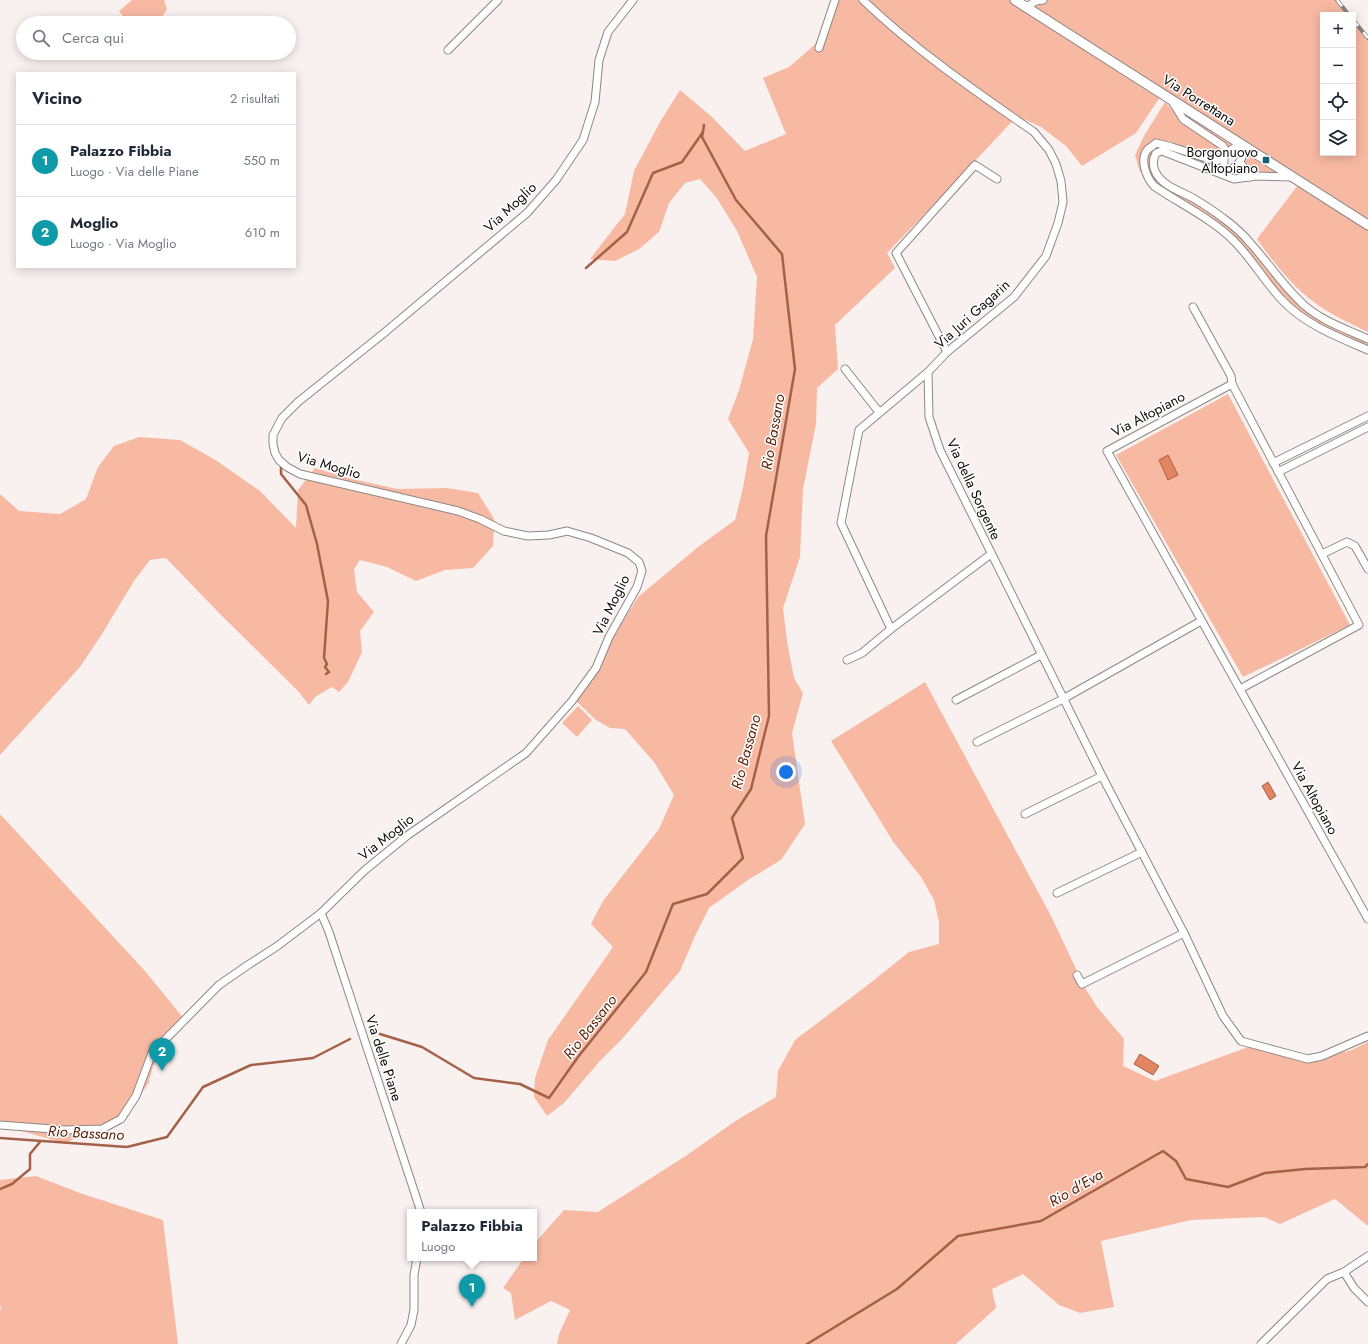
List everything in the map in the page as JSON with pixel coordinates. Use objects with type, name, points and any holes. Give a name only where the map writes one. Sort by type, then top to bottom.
[{"type":"main road","name":"Via Porrettana","points":[[1015,0],[1368,225]]},
{"type":"street","points":[[448,50],[498,0]]},
{"type":"street","name":"Via Moglio","points":[[0,1125],[65,1130],[102,1129],[121,1119],[136,1096],[152,1053],[219,985],[276,947],[320,913],[365,870],[408,835],[526,753],[572,701],[596,668],[609,637],[637,587],[642,571],[639,562],[628,553],[591,538],[566,531],[548,535],[528,536],[504,531],[480,519],[458,511],[300,474],[287,467],[277,457],[274,453],[272,444],[273,435],[282,418],[298,402],[394,325],[527,213],[556,180],[583,140],[594,102],[599,60],[608,32],[633,0]]},
{"type":"street","points":[[819,48],[835,0]]},
{"type":"street","name":"Via Juri Gagarin","points":[[863,0],[897,30],[948,70],[1034,132],[1049,150],[1056,164],[1061,182],[1063,202],[1058,223],[1046,256],[1014,296],[947,352],[928,372],[859,430],[841,523],[891,629]]},
{"type":"street","points":[[1026,7],[1036,1],[1043,0]]},
{"type":"street","points":[[1169,98],[1184,119],[1222,146],[1225,156],[1224,174]]},
{"type":"street","points":[[1224,174],[1240,162],[1244,153],[1243,145],[1233,148],[1225,156],[1215,161],[1172,146],[1156,143],[1147,150],[1144,161],[1149,181],[1154,186],[1216,225],[1234,241],[1275,292],[1291,309],[1319,327],[1368,350]]},
{"type":"street","points":[[1293,177],[1250,177],[1234,179],[1162,151],[1156,153],[1153,167],[1155,173],[1166,184],[1195,199],[1222,217],[1239,231],[1288,290],[1305,306],[1320,317],[1368,339]]},
{"type":"street","points":[[1240,162],[1250,177]]},
{"type":"street","points":[[947,352],[896,253],[976,165],[997,180]]},
{"type":"street","points":[[1193,307],[1231,376],[1232,384],[1359,626],[1240,689]]},
{"type":"street","points":[[845,369],[879,412]]},
{"type":"street","name":"Via della Sorgente","points":[[928,372],[929,417],[940,450],[1041,655]]},
{"type":"street","name":"Via Altopiano","points":[[1232,384],[1107,451],[1368,919]]},
{"type":"street","points":[[1273,463],[1368,416]]},
{"type":"street","points":[[1278,472],[1368,427]]},
{"type":"street","points":[[1322,554],[1346,542],[1355,546],[1368,569]]},
{"type":"street","points":[[847,660],[862,653],[891,629],[991,554]]},
{"type":"street","points":[[977,742],[1063,699],[1201,621]]},
{"type":"street","points":[[956,700],[1041,655],[1184,934],[1223,1016],[1241,1041],[1308,1059],[1322,1056],[1368,1036]]},
{"type":"street","points":[[1025,814],[1102,776]]},
{"type":"street","points":[[1057,893],[1142,852]]},
{"type":"street","name":"Via delle Piane","points":[[320,913],[334,946],[420,1209]]},
{"type":"street","points":[[1077,975],[1082,984],[1184,934]]},
{"type":"street","points":[[1261,1344],[1327,1279],[1344,1272],[1368,1256]]},
{"type":"street","points":[[401,1344],[411,1325],[414,1310],[414,1275],[416,1261]]},
{"type":"street","points":[[1344,1272],[1354,1288],[1368,1302]]},
{"type":"shaded area","points":[[132,0],[164,0],[167,9],[163,16],[123,16],[119,11]]},
{"type":"shaded area","points":[[832,0],[1016,0],[1027,7],[1036,0],[1338,0],[1348,12],[1320,12],[1320,156],[1356,156],[1356,22],[1368,36],[1368,332],[1332,314],[1306,296],[1288,279],[1257,239],[1301,181],[1164,91],[1136,133],[1082,166],[1066,146],[1041,127],[1017,116],[887,253],[895,268],[835,325],[838,369],[817,388],[816,424],[803,489],[800,557],[783,608],[794,678],[803,693],[792,733],[805,824],[781,860],[748,880],[709,908],[680,971],[622,1039],[599,1062],[564,1103],[547,1116],[534,1097],[535,1078],[548,1040],[613,947],[591,924],[603,901],[659,829],[674,795],[654,762],[625,729],[610,728],[596,720],[576,701],[597,672],[614,635],[638,597],[698,547],[735,520],[743,488],[749,453],[728,419],[739,390],[753,339],[757,277],[737,231],[716,197],[700,179],[685,183],[669,203],[659,232],[639,249],[615,261],[590,259],[625,214],[634,171],[660,122],[680,90],[712,117],[745,151],[786,134],[763,78],[789,67],[819,41]]},
{"type":"shaded area","points":[[1165,102],[1188,126],[1219,147],[1221,154],[1219,157],[1204,155],[1170,142],[1161,140],[1154,141],[1148,147],[1143,172],[1140,172],[1135,155],[1144,136]]},
{"type":"shaded area","points":[[1187,114],[1234,145],[1227,148],[1189,119]]},
{"type":"shaded area","points":[[1159,145],[1220,166],[1221,169],[1164,148],[1156,149],[1152,155],[1155,178],[1220,219],[1236,232],[1294,300],[1368,341],[1368,346],[1315,322],[1297,310],[1221,226],[1191,205],[1155,183],[1150,176],[1147,166],[1148,155],[1152,149]]},
{"type":"shaded area","points":[[1247,154],[1279,174],[1264,174],[1251,166],[1248,168],[1245,163]]},
{"type":"shaded area","points":[[1228,394],[1350,625],[1243,677],[1116,455]]},
{"type":"shaded area","points":[[139,437],[180,440],[217,461],[260,491],[296,528],[298,490],[315,468],[348,478],[397,489],[447,488],[478,493],[494,519],[493,546],[473,568],[445,570],[416,581],[387,567],[360,560],[354,569],[357,592],[374,612],[360,631],[362,652],[348,682],[339,692],[332,687],[315,697],[309,705],[298,691],[166,558],[150,560],[134,581],[80,667],[0,755],[0,494],[19,511],[60,514],[86,499],[98,467],[114,446]]},
{"type":"shaded area","points":[[1168,455],[1178,475],[1168,480],[1159,460]]},
{"type":"shaded area","points":[[925,682],[1051,916],[1085,988],[1097,1007],[1124,1039],[1123,1066],[1155,1081],[1251,1046],[1309,1061],[1352,1050],[1368,1042],[1368,1226],[1335,1199],[1280,1224],[1264,1217],[1191,1220],[1101,1241],[1114,1307],[1080,1313],[1059,1305],[1023,1274],[992,1289],[996,1308],[956,1344],[557,1344],[559,1334],[570,1310],[551,1301],[515,1320],[511,1293],[503,1288],[522,1261],[537,1261],[537,1241],[564,1210],[598,1212],[684,1157],[737,1120],[776,1097],[778,1071],[795,1040],[909,952],[939,944],[939,922],[934,900],[921,877],[894,843],[831,741]]},
{"type":"shaded area","points":[[578,706],[592,720],[577,737],[562,723]]},
{"type":"shaded area","points":[[1268,782],[1276,796],[1270,800],[1262,786]]},
{"type":"shaded area","points":[[0,814],[145,971],[184,1019],[159,1047],[148,1084],[125,1118],[99,1130],[64,1143],[0,1125]]},
{"type":"shaded area","points":[[1140,1054],[1159,1066],[1153,1075],[1134,1064]]},
{"type":"shaded area","points":[[36,1176],[80,1193],[163,1220],[178,1344],[0,1344],[0,1180]]},
{"type":"waterway","name":"Rio Bassano","points":[[380,1034],[422,1047],[474,1078],[520,1084],[549,1098],[578,1057],[646,972],[673,904],[707,894],[743,858],[732,818],[751,789],[769,716],[766,536],[795,369],[782,254],[736,200],[702,137],[704,125]]},
{"type":"waterway","points":[[586,268],[627,232],[653,173],[682,162],[703,132]]},
{"type":"waterway","points":[[281,464],[281,474],[306,505],[317,544],[328,601],[324,658],[327,664],[325,667],[329,672],[326,674]]},
{"type":"waterway","name":"Rio Bassano","points":[[0,1138],[127,1147],[167,1137],[203,1087],[251,1065],[313,1058],[350,1039]]},
{"type":"waterway","points":[[0,1189],[12,1184],[30,1169],[30,1154],[40,1142]]},
{"type":"waterway","name":"Rio d'Eva","points":[[807,1344],[897,1289],[958,1236],[1041,1221],[1163,1151],[1176,1161],[1186,1179],[1228,1187],[1265,1173],[1305,1169],[1365,1167],[1368,1164]]},
{"type":"railway","points":[[1337,0],[1347,12]]},
{"type":"railway","points":[[1356,24],[1368,38]]},
{"type":"place","name":"Borgonuovo Altopiano","points":[[1266,160]]},
{"type":"place","name":"Moglio","points":[[162,1071]]},
{"type":"place","name":"Palazzo Fibbia","points":[[472,1307]]}]
